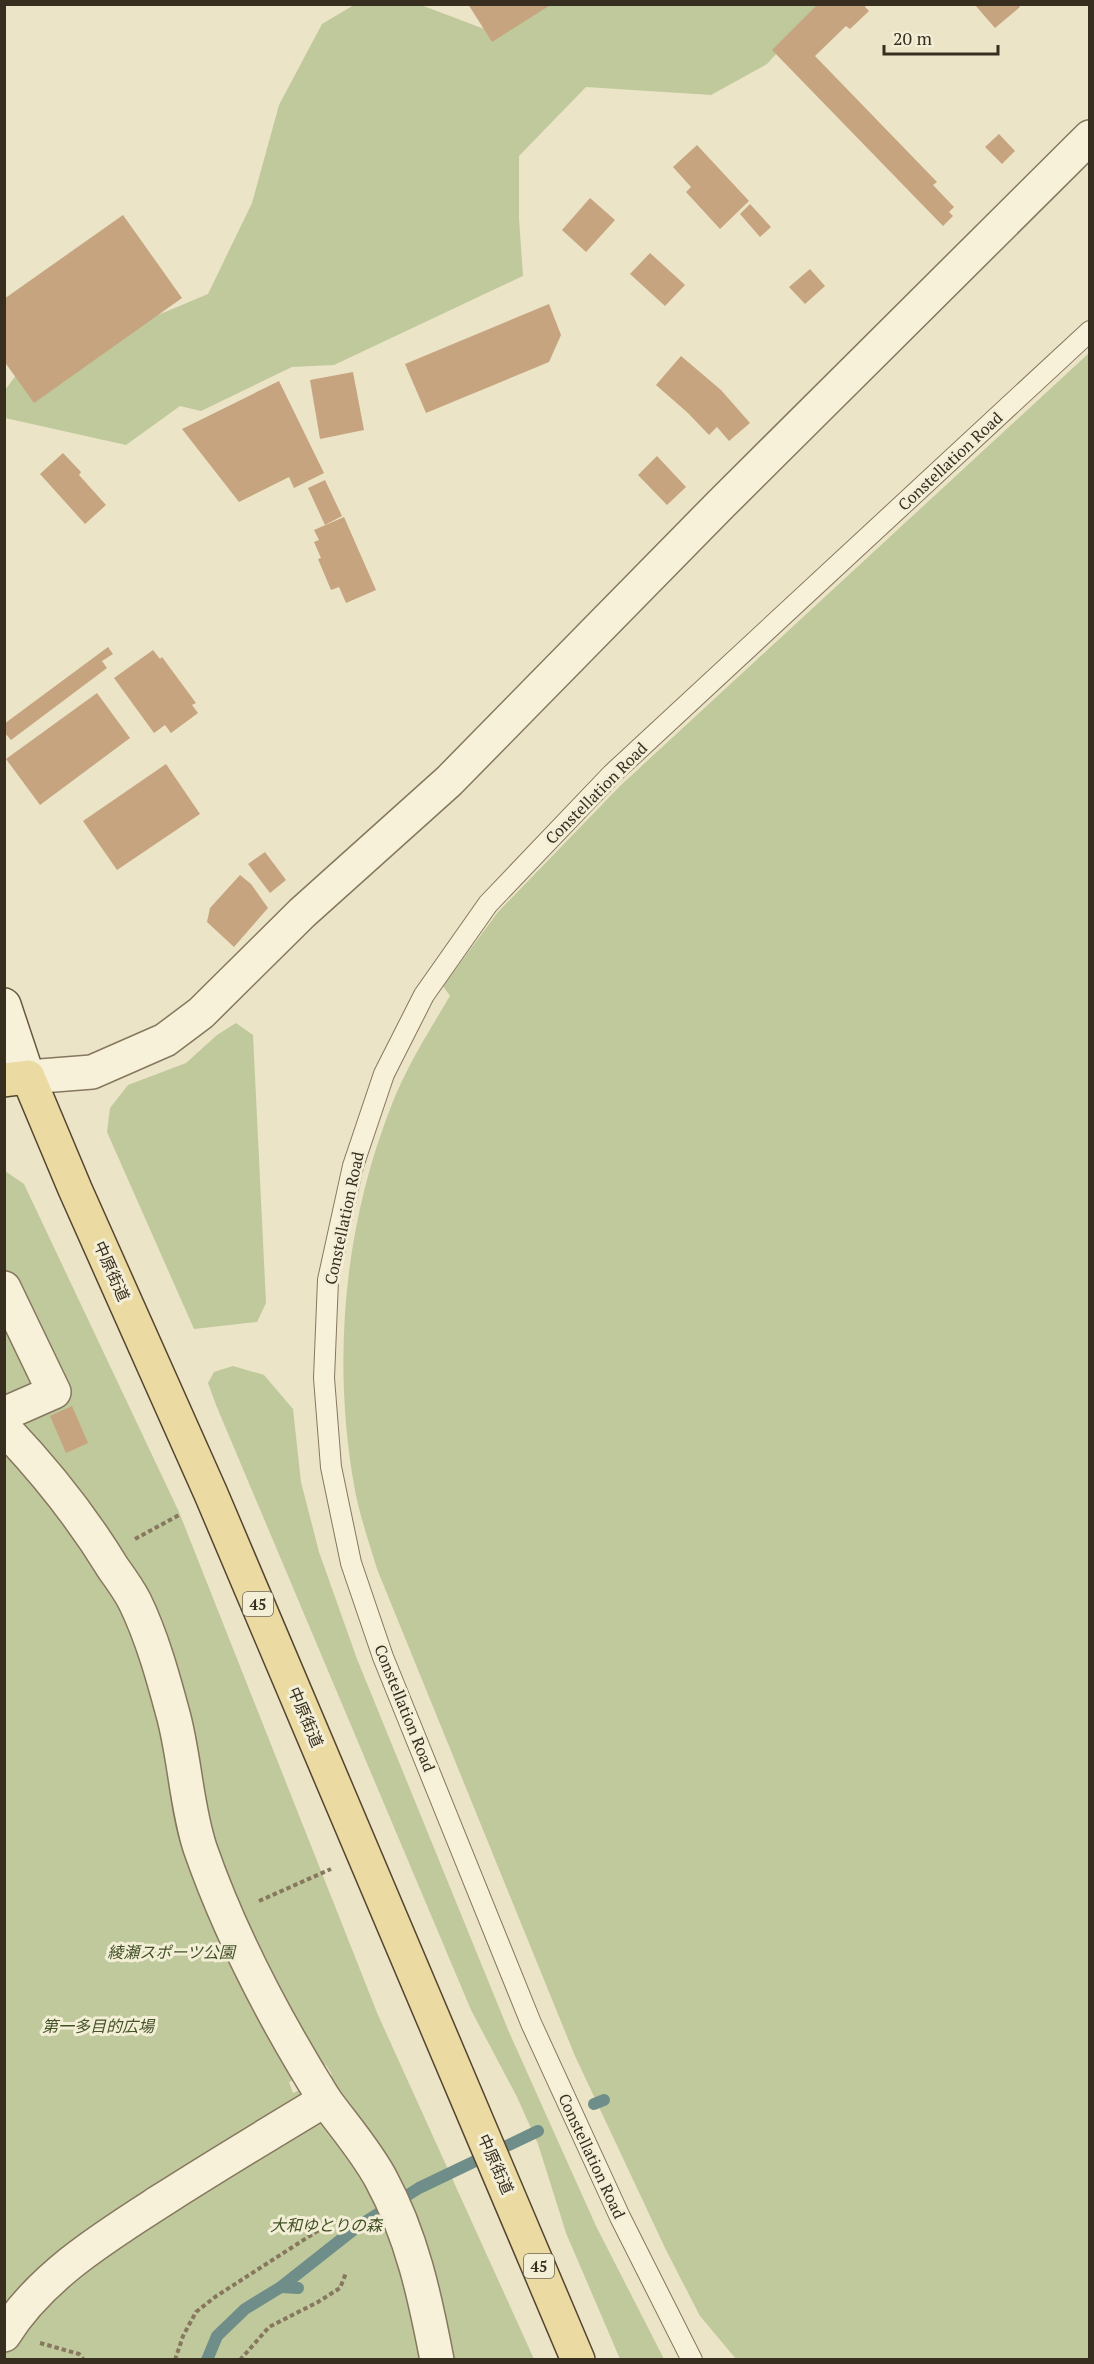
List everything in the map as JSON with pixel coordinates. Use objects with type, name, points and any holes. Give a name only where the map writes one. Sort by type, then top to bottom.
[{"type":"main road","name":"中原街道","points":[[16,1079],[57,1149],[216,1504],[578,2360]]},
{"type":"street","points":[[4,1005],[16,1079],[92,1072],[165,1040],[201,1013],[302,914],[449,781],[722,502],[1089,137]]},
{"type":"street","points":[[4,1288],[54,1392],[4,1414]]},
{"type":"street","points":[[4,1428],[40,1466],[106,1555],[135,1602],[174,1716],[200,1846],[226,1915],[274,2015],[326,2100],[380,2178],[405,2230],[423,2289],[437,2360]]},
{"type":"street","points":[[18,2339],[15,2318],[49,2283],[94,2244],[205,2172],[326,2100]]},
{"type":"lane","name":"Constellation Road","points":[[692,2360],[620,2217],[531,2023],[383,1657],[351,1563],[331,1467],[325,1389],[328,1280],[353,1166],[384,1074],[424,995],[488,904],[612,774],[1089,331]]},
{"type":"path","points":[[106,1555],[187,1510]]},
{"type":"path","points":[[226,1915],[335,1868]]},
{"type":"path","points":[[175,2360],[183,2336],[196,2313],[215,2297],[319,2230]]},
{"type":"path","points":[[240,2360],[269,2327],[340,2288],[346,2273]]},
{"type":"path","points":[[18,2339],[79,2354],[84,2360]]},
{"type":"green space","points":[[354,5],[421,5],[500,35],[535,5],[821,5],[767,64],[711,95],[586,87],[519,156],[519,219],[523,276],[334,365],[292,367],[201,411],[180,406],[126,445],[5,418],[5,390],[37,347],[141,322],[208,294],[252,203],[279,105],[322,24]]},
{"type":"green space","points":[[1089,353],[1089,2359],[736,2359],[700,2316],[666,2250],[575,2056],[377,1569],[356,1496],[347,1437],[344,1341],[353,1244],[376,1150],[392,1104],[411,1062],[450,996],[443,986],[498,912],[620,786]]},
{"type":"green space","points":[[236,1023],[253,1035],[266,1303],[257,1322],[194,1329],[107,1132],[110,1108],[128,1085],[186,1063],[217,1035]]},
{"type":"green space","name":"綾瀬スポーツ公園","points":[[5,1171],[24,1184],[179,1512],[378,2015],[534,2359],[5,2359]],"holes":[[[326,2065],[332,2075],[293,2093],[289,2082]]]},
{"type":"green space","points":[[233,1366],[264,1375],[293,1409],[301,1482],[319,1552],[357,1659],[509,2032],[596,2226],[664,2359],[620,2359],[566,2233],[538,2144],[517,2097],[471,2010],[216,1405],[208,1383],[214,1372]]},
{"type":"building","points":[[468,4],[552,4],[492,42]]},
{"type":"building","points":[[818,4],[867,4],[865,7],[869,11],[850,29],[846,26],[815,56],[937,182],[933,185],[954,207],[949,212],[953,216],[943,226],[772,50]]},
{"type":"building","points":[[975,5],[1018,5],[1020,7],[995,28]]},
{"type":"building","points":[[999,134],[1015,151],[1002,164],[985,147]]},
{"type":"building","points":[[697,145],[749,201],[720,229],[686,192],[691,187],[673,167]]},
{"type":"building","points":[[590,198],[615,220],[586,252],[562,230]]},
{"type":"building","points":[[750,204],[771,227],[760,237],[740,214]]},
{"type":"building","points":[[123,215],[182,298],[34,403],[4,361],[4,299]]},
{"type":"building","points":[[650,253],[685,285],[665,306],[630,274]]},
{"type":"building","points":[[810,269],[825,286],[805,304],[789,287]]},
{"type":"building","points":[[549,304],[561,335],[549,362],[426,413],[405,364]]},
{"type":"building","points":[[681,356],[721,390],[750,423],[729,441],[717,427],[709,435],[656,385]]},
{"type":"building","points":[[353,372],[364,430],[320,439],[310,380]]},
{"type":"building","points":[[279,381],[324,473],[294,488],[289,477],[239,502],[182,429]]},
{"type":"building","points":[[63,453],[106,505],[85,524],[40,474]]},
{"type":"building","points":[[657,456],[686,487],[667,505],[638,475]]},
{"type":"building","points":[[325,480],[342,516],[325,525],[308,488]]},
{"type":"building","points":[[344,517],[376,590],[346,603],[339,587],[331,590],[318,559],[321,558],[314,542],[319,540],[314,530]]},
{"type":"building","points":[[108,647],[113,654],[102,661],[107,668],[11,740],[4,732],[4,724]]},
{"type":"building","points":[[153,650],[160,659],[162,657],[196,703],[192,705],[198,713],[171,733],[165,725],[154,733],[114,678]]},
{"type":"building","points":[[97,693],[130,738],[40,805],[6,759]]},
{"type":"building","points":[[166,764],[200,814],[117,870],[83,821]]},
{"type":"building","points":[[265,852],[286,880],[270,893],[248,864]]},
{"type":"building","points":[[240,875],[251,884],[268,908],[234,947],[207,922],[210,908]]},
{"type":"building","points":[[72,1406],[88,1443],[66,1453],[50,1416]]},
{"type":"waterway","points":[[594,2104],[604,2100]]},
{"type":"waterway","points":[[281,2287],[357,2227],[419,2188],[538,2131]]},
{"type":"waterway","points":[[207,2360],[217,2336],[245,2309],[281,2287],[298,2288]]},
{"type":"park label","name":"第一多目的広場","points":[[98,2026]]},
{"type":"park label","name":"大和ゆとりの森","points":[[326,2225]]}]
